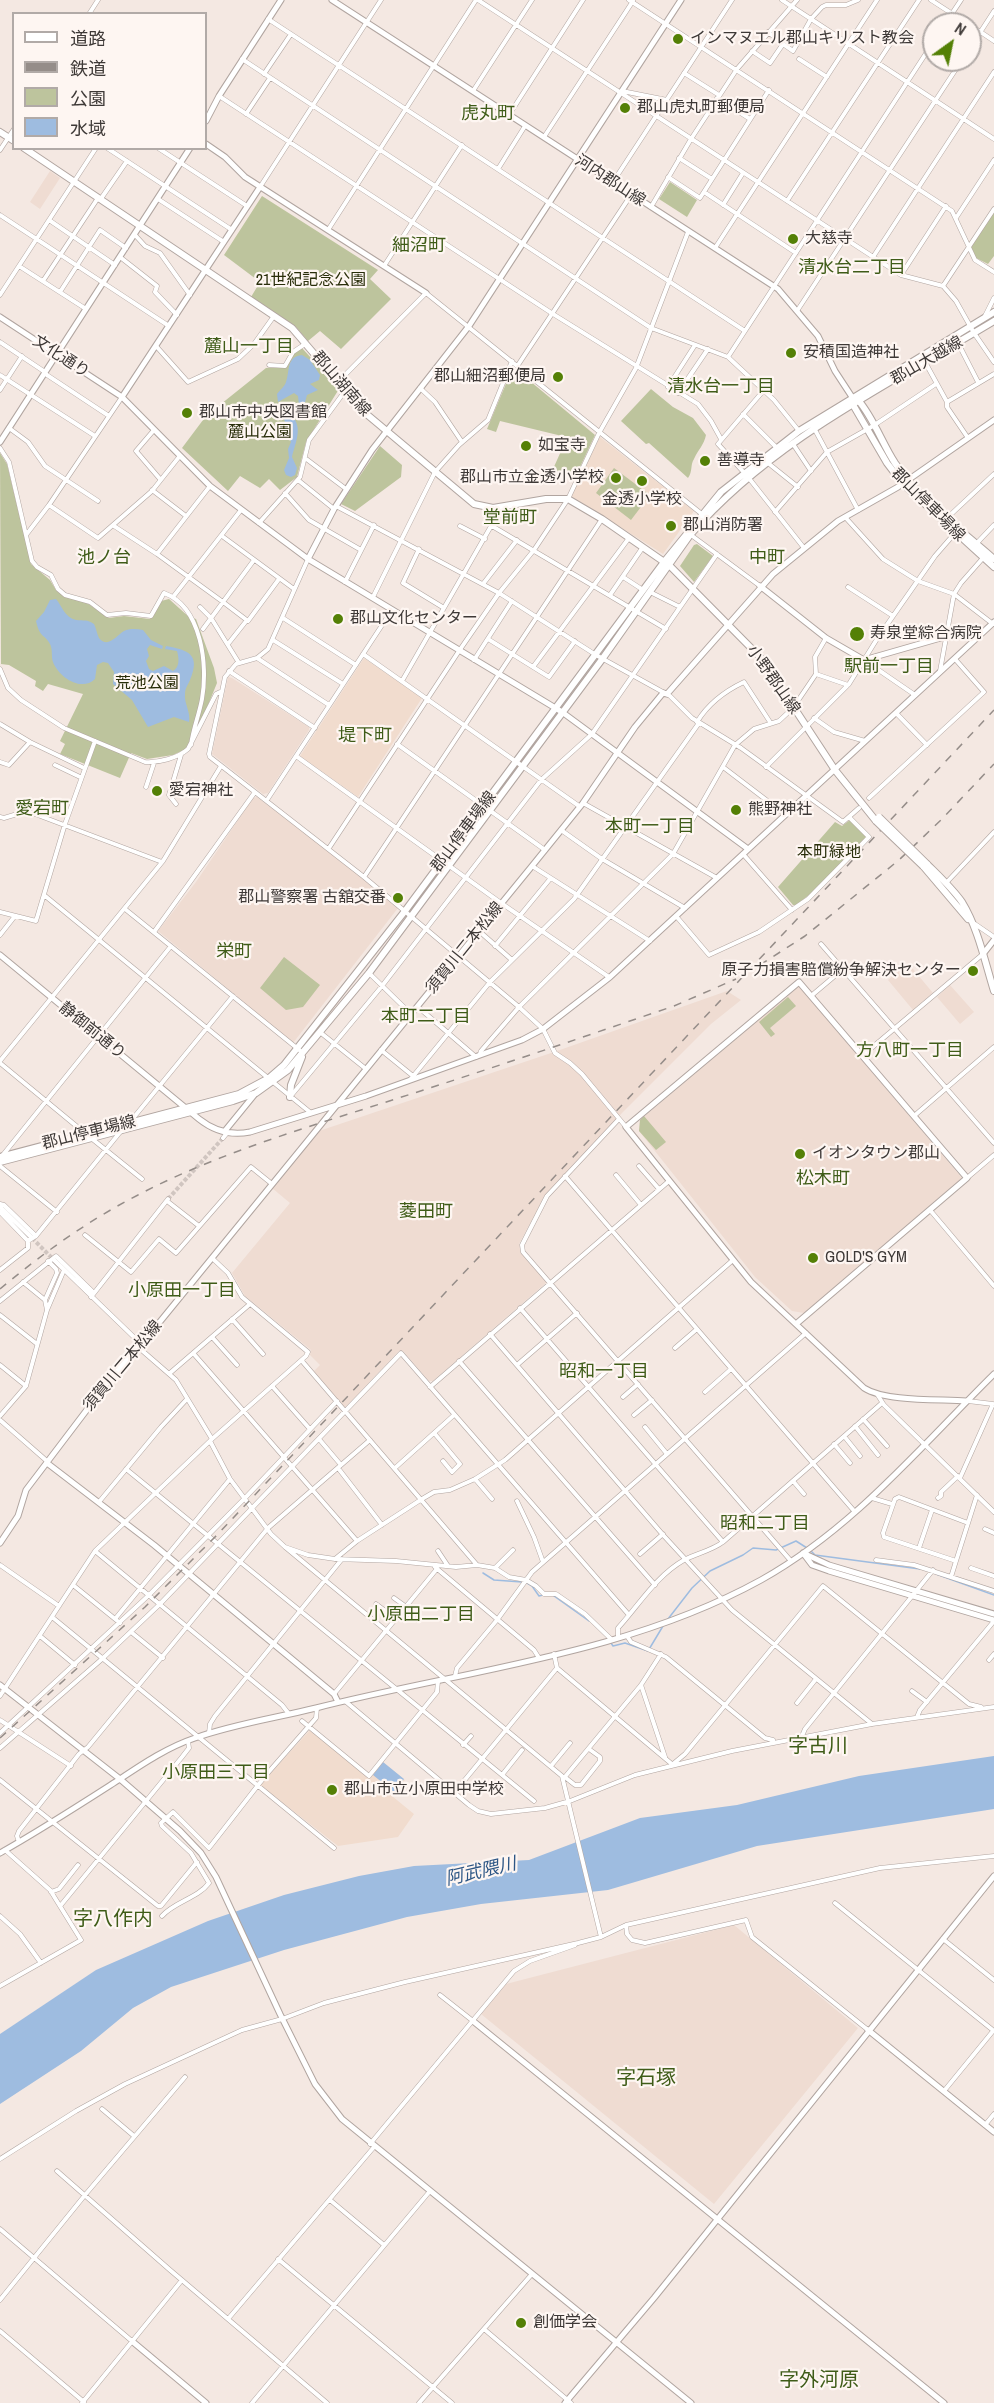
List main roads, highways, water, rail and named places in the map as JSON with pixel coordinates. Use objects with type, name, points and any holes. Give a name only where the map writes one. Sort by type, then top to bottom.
[{"type":"main road","points":[[0,132],[11,140]]},
{"type":"main road","name":"郡山湖南線","points":[[27,150],[296,331],[364,412],[474,504],[493,508],[546,499],[568,499],[602,519],[667,564]]},
{"type":"main road","name":"郡山大越線","points":[[852,397],[994,312]]},
{"type":"main road","name":"郡山大越線","points":[[859,400],[994,321]]},
{"type":"main road","points":[[852,397],[859,400],[905,482],[976,544],[985,555],[994,559]]},
{"type":"main road","name":"郡山停車場線","points":[[852,397],[852,405],[866,430],[905,482],[955,533],[985,555],[994,567]]},
{"type":"main road","name":"郡山停車場線","points":[[746,475],[776,447],[852,397]]},
{"type":"main road","name":"郡山停車場線","points":[[667,564],[721,492],[768,463],[792,443],[859,400]]},
{"type":"main road","name":"郡山停車場線","points":[[0,1160],[184,1107],[240,1094],[271,1080],[405,911],[704,516]]},
{"type":"main road","name":"小野郡山線","points":[[667,564],[762,659],[835,770],[878,819],[946,883],[962,903],[971,921],[994,991]]},
{"type":"main road","name":"郡山停車場線","points":[[88,1136],[191,1112],[256,1093],[303,1053],[369,973],[412,916],[523,767],[559,710]]},
{"type":"main road","name":"小野郡山線","points":[[925,865],[971,921]]},
{"type":"main road","points":[[290,1097],[291,1085],[303,1053]]},
{"type":"water","points":[[302,355],[310,360],[320,375],[319,380],[310,384],[318,390],[307,395],[304,406],[299,405],[298,396],[294,393],[278,402],[277,394],[285,383],[289,365],[293,359]]},
{"type":"water","points":[[291,415],[298,430],[292,457],[297,468],[295,475],[291,477],[286,475],[284,470],[289,458],[288,449],[291,442],[284,419],[285,416]]},
{"type":"water","points":[[56,599],[72,619],[94,624],[102,641],[109,642],[126,630],[143,630],[151,640],[163,646],[162,649],[150,645],[147,649],[149,656],[146,661],[149,669],[153,671],[164,666],[173,671],[177,667],[177,651],[165,649],[166,646],[181,649],[190,655],[194,664],[185,694],[189,722],[174,717],[148,727],[132,700],[113,684],[114,672],[108,663],[103,662],[97,665],[95,679],[90,683],[78,684],[65,678],[56,668],[50,644],[39,631],[36,621],[50,600]]},
{"type":"water","name":"阿武隈川","points":[[994,1756],[994,1809],[757,1846],[608,1890],[481,1904],[407,1917],[284,1950],[171,1987],[133,2008],[81,2051],[0,2104],[0,2034],[96,1970],[208,1921],[284,1895],[359,1876],[414,1866],[529,1860],[640,1818],[737,1805],[859,1776]]},
{"type":"water","points":[[383,1762],[404,1779],[394,1792],[373,1775]]},
{"type":"waterway","points":[[668,1619],[692,1588],[710,1571],[753,1548],[776,1550],[796,1541],[807,1548]]},
{"type":"waterway","points":[[811,1551],[815,1555],[920,1569]]},
{"type":"waterway","points":[[483,1573],[494,1580],[522,1582]]},
{"type":"waterway","points":[[936,1574],[994,1595]]},
{"type":"waterway","points":[[527,1583],[539,1596],[543,1595]]},
{"type":"waterway","points":[[554,1596],[589,1621]]},
{"type":"waterway","points":[[611,1643],[613,1646],[625,1643],[648,1651],[663,1626]]},
{"type":"tunnel","points":[[168,1199],[223,1138]]},
{"type":"tunnel","points":[[32,1238],[54,1260]]},
{"type":"railway","points":[[0,1738],[145,1607],[218,1534],[994,710]]},
{"type":"railway","points":[[760,965],[805,936],[899,860],[994,764]]},
{"type":"railway","points":[[0,1289],[84,1226],[138,1195],[204,1164],[272,1139],[674,1006],[736,979]]},
{"type":"place","name":"インマヌエル郡山キリスト教会","points":[[678,39]]},
{"type":"place","name":"郡山虎丸町郵便局","points":[[625,108]]},
{"type":"place","name":"大慈寺","points":[[793,239]]},
{"type":"place","name":"安積国造神社","points":[[791,353]]},
{"type":"place","name":"郡山細沼郵便局","points":[[558,377]]},
{"type":"place","name":"郡山市中央図書館","points":[[187,413]]},
{"type":"place","name":"如宝寺","points":[[526,446]]},
{"type":"place","name":"善導寺","points":[[705,461]]},
{"type":"place","name":"郡山市立金透小学校","points":[[616,478]]},
{"type":"place","name":"金透小学校","points":[[642,481]]},
{"type":"place","name":"郡山消防署","points":[[671,526]]},
{"type":"place","name":"郡山文化センター","points":[[338,619]]},
{"type":"place","name":"寿泉堂綜合病院","points":[[857,634]]},
{"type":"place","name":"愛宕神社","points":[[157,791]]},
{"type":"place","name":"熊野神社","points":[[736,810]]},
{"type":"place","name":"郡山警察署 古舘交番","points":[[398,898]]},
{"type":"place","name":"原子力損害賠償紛争解決センター","points":[[973,971]]},
{"type":"place","name":"イオンタウン郡山","points":[[800,1154]]},
{"type":"place","name":"GOLD'S GYM","points":[[813,1258]]},
{"type":"place","name":"郡山市立小原田中学校","points":[[332,1790]]},
{"type":"place","name":"創価学会","points":[[521,2323]]},
{"type":"district","name":"虎丸町","points":[[488,114]]},
{"type":"district","name":"細沼町","points":[[419,246]]},
{"type":"district","name":"清水台二丁目","points":[[852,268]]},
{"type":"district","name":"麓山一丁目","points":[[249,347]]},
{"type":"district","name":"清水台一丁目","points":[[721,387]]},
{"type":"district","name":"堂前町","points":[[510,518]]},
{"type":"district","name":"池ノ台","points":[[104,558]]},
{"type":"district","name":"中町","points":[[767,558]]},
{"type":"district","name":"駅前一丁目","points":[[889,667]]},
{"type":"district","name":"堤下町","points":[[365,736]]},
{"type":"district","name":"愛宕町","points":[[42,809]]},
{"type":"district","name":"本町一丁目","points":[[650,827]]},
{"type":"district","name":"栄町","points":[[234,952]]},
{"type":"district","name":"本町二丁目","points":[[426,1017]]},
{"type":"district","name":"方八町一丁目","points":[[910,1051]]},
{"type":"district","name":"松木町","points":[[823,1179]]},
{"type":"district","name":"菱田町","points":[[426,1212]]},
{"type":"district","name":"小原田一丁目","points":[[182,1291]]},
{"type":"district","name":"昭和一丁目","points":[[604,1372]]},
{"type":"district","name":"昭和二丁目","points":[[765,1524]]},
{"type":"district","name":"小原田二丁目","points":[[421,1615]]},
{"type":"district","name":"字古川","points":[[818,1747]]},
{"type":"district","name":"小原田三丁目","points":[[216,1773]]},
{"type":"district","name":"字八作内","points":[[113,1920]]},
{"type":"district","name":"字石塚","points":[[646,2079]]},
{"type":"district","name":"字外河原","points":[[819,2381]]},
{"type":"park label","name":"21世紀記念公園","points":[[311,281]]},
{"type":"park label","name":"麓山公園","points":[[260,433]]},
{"type":"park label","name":"荒池公園","points":[[147,684]]},
{"type":"park label","name":"本町緑地","points":[[829,853]]}]
